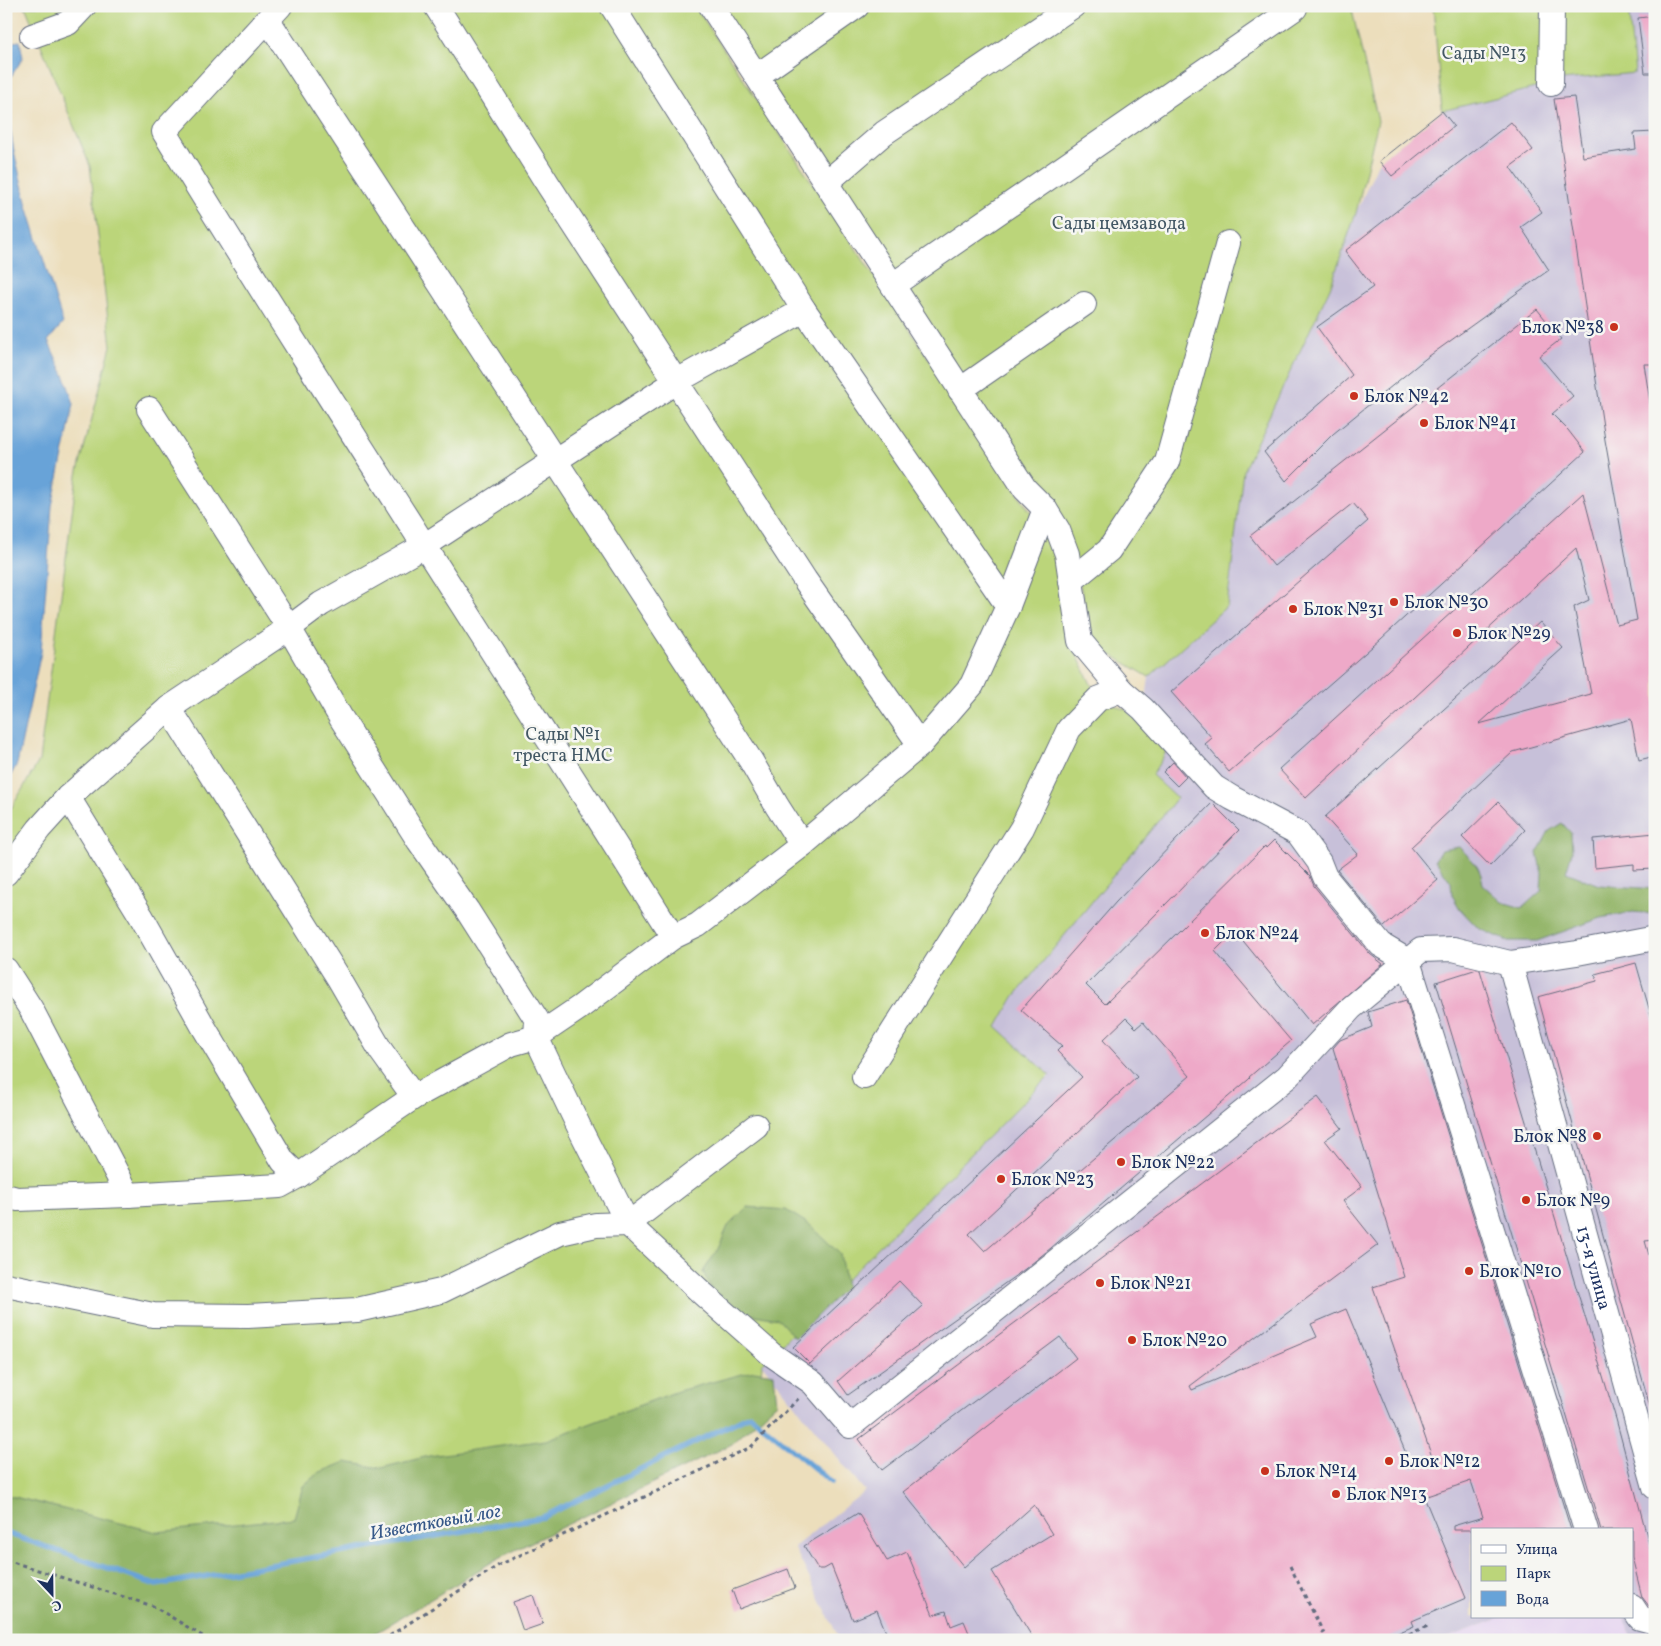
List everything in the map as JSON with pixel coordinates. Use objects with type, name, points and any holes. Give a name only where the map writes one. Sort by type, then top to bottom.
[{"type":"lane","points":[[32,36],[68,23],[84,6]]},
{"type":"lane","points":[[436,6],[549,186],[805,580],[920,745]]},
{"type":"lane","points":[[612,6],[804,310],[1008,606]]},
{"type":"lane","points":[[711,6],[1025,489],[1046,509],[1058,530],[1067,554],[1080,642],[1121,690],[1143,709],[1214,787],[1298,833],[1319,862],[1325,876],[1381,945],[1408,962],[1585,1528]]},
{"type":"lane","points":[[757,76],[857,6]]},
{"type":"lane","points":[[826,183],[884,133],[1073,6]]},
{"type":"lane","points":[[1550,84],[1552,6]]},
{"type":"lane","points":[[893,285],[1295,8]]},
{"type":"lane","points":[[673,936],[261,291],[164,132],[274,13],[556,461],[752,761],[777,806],[802,845]]},
{"type":"lane","points":[[1071,581],[1108,550],[1167,462],[1228,243]]},
{"type":"lane","points":[[960,390],[1084,304]]},
{"type":"lane","points":[[6,873],[38,829],[68,797],[169,708],[289,628],[321,604],[424,546],[677,381],[804,310]]},
{"type":"lane","points":[[149,409],[289,628],[341,718],[419,841],[467,910],[537,1020],[536,1037],[628,1224],[771,1354],[813,1383],[850,1426],[1288,1077],[1351,1008],[1421,950],[1453,949],[1510,963],[1577,953],[1655,938]]},
{"type":"lane","points":[[6,1196],[18,1199],[128,1196],[280,1186],[298,1176],[414,1097],[511,1044],[536,1037],[579,1008],[673,936],[698,925],[802,845],[920,745],[972,685],[1008,606],[1046,509]]},
{"type":"lane","points":[[864,1077],[1022,828],[1069,730],[1098,699],[1121,690]]},
{"type":"lane","points":[[169,708],[332,968],[381,1051],[414,1097]]},
{"type":"lane","points":[[68,797],[141,916],[203,1026],[283,1161],[298,1176]]},
{"type":"lane","name":"13-я улица","points":[[1510,963],[1655,1487]]},
{"type":"lane","points":[[6,970],[31,1010],[128,1196]]},
{"type":"lane","points":[[6,1286],[153,1315],[248,1316],[357,1310],[441,1291],[560,1233],[596,1225],[628,1224],[756,1126]]},
{"type":"lane","points":[[1634,1609],[1640,1618],[1655,1622]]},
{"type":"path","points":[[383,1640],[499,1565],[751,1447],[787,1411]]},
{"type":"path","points":[[6,1560],[153,1606],[208,1640]]},
{"type":"path","points":[[1290,1566],[1327,1640]]},
{"type":"path","points":[[1394,1640],[1428,1626]]},
{"type":"shaded area","points":[[1628,6],[1655,6],[1655,1640],[1634,1640],[1623,1618],[1634,1618],[1634,1528],[1471,1528],[1471,1618],[1500,1618],[1442,1640],[840,1640],[794,1547],[865,1491],[762,1364],[1050,1075],[997,1028],[1014,997],[1152,775],[1127,710],[1146,699],[1149,677],[1227,606],[1243,471],[1330,288],[1356,213],[1379,161],[1442,111],[1562,80],[1634,73]]},
{"type":"shaded area","points":[[1500,1618],[1623,1618],[1634,1640],[1442,1640]]},
{"type":"green space","name":"Сады №1 треста НМС","points":[[25,6],[695,6],[1055,549],[1070,640],[1098,699],[1127,710],[1166,752],[1152,775],[1177,798],[1014,997],[997,1027],[1050,1075],[762,1364],[758,1405],[563,1490],[157,1533],[6,1495],[6,817],[39,761],[77,475],[111,346],[90,166]]},
{"type":"green space","name":"Сады цемзавода","points":[[720,6],[1351,6],[1378,121],[1356,213],[1330,288],[1243,471],[1227,606],[1149,677],[1095,645],[1071,549]]},
{"type":"green space","name":"Сады №13","points":[[1433,6],[1628,6],[1635,73],[1562,80],[1442,111]]},
{"type":"green space","points":[[1562,823],[1571,833],[1572,852],[1566,872],[1599,885],[1655,889],[1655,914],[1633,912],[1601,918],[1537,941],[1508,941],[1478,928],[1460,909],[1452,895],[1451,882],[1435,860],[1441,850],[1459,847],[1478,868],[1483,885],[1502,902],[1522,908],[1541,891],[1542,873],[1537,853],[1549,831]]},
{"type":"green space","points":[[747,1207],[786,1210],[810,1225],[840,1254],[846,1287],[795,1338],[778,1319],[743,1313],[712,1290],[703,1272],[718,1249],[728,1226]]},
{"type":"green space","points":[[754,1371],[774,1374],[777,1403],[732,1444],[497,1559],[364,1640],[6,1640],[6,1495],[157,1532],[294,1518],[303,1486],[318,1473],[345,1462],[381,1468],[429,1456],[546,1440],[678,1391]]},
{"type":"water","points":[[20,41],[23,58],[6,84],[6,43]]},
{"type":"water","points":[[6,104],[14,151],[27,206],[63,323],[48,341],[65,377],[74,404],[52,506],[41,652],[17,764],[6,784]]},
{"type":"building","points":[[1655,16],[1655,73],[1645,73],[1638,18]]},
{"type":"building","points":[[1574,97],[1583,157],[1636,149],[1634,133],[1655,132],[1655,364],[1644,364],[1655,434],[1655,756],[1639,760],[1631,719],[1513,752],[1411,847],[1438,880],[1384,927],[1337,870],[1358,854],[1325,817],[1540,622],[1563,648],[1479,724],[1591,694],[1574,607],[1589,600],[1576,548],[1306,798],[1279,769],[1583,493],[1617,625],[1637,620],[1605,440],[1554,99]]},
{"type":"building","points":[[1442,111],[1454,126],[1392,176],[1379,161]]},
{"type":"building","points":[[1511,122],[1533,150],[1510,167],[1542,212],[1521,227],[1549,270],[1425,359],[1333,434],[1286,481],[1264,452],[1352,375],[1317,327],[1373,287],[1345,251]]},
{"type":"building","points":[[1537,309],[1561,339],[1539,356],[1573,396],[1552,414],[1568,430],[1585,452],[1381,639],[1229,772],[1205,744],[1212,738],[1171,692],[1368,521],[1353,503],[1274,566],[1250,536]]},
{"type":"building","points":[[1173,762],[1186,777],[1177,786],[1163,772]]},
{"type":"building","points":[[1498,802],[1525,830],[1490,866],[1462,837]]},
{"type":"building","points":[[1212,803],[1239,830],[1086,985],[1105,1004],[1265,846],[1266,848],[1274,840],[1310,876],[1314,886],[1370,954],[1383,964],[1312,1025],[1235,931],[1215,951],[1291,1041],[1249,1077],[1248,1080],[1025,1269],[848,1395],[838,1381],[923,1306],[899,1281],[810,1364],[793,1347],[1082,1077],[1057,1051],[1062,1046],[1021,1010],[1116,902]],"holes":[[[1126,1018],[1136,1028],[1143,1022],[1190,1076],[985,1251],[969,1234],[1137,1077],[1103,1040]]]},
{"type":"building","points":[[1655,833],[1655,869],[1634,870],[1634,864],[1595,868],[1593,839]]},
{"type":"building","points":[[1636,963],[1655,1029],[1655,1240],[1645,1241],[1655,1276],[1655,1406],[1650,1407],[1538,997],[1597,981],[1595,974]]},
{"type":"building","name":"Блок №9","points":[[1477,969],[1480,970],[1616,1419],[1655,1566],[1655,1608],[1649,1606],[1642,1597],[1634,1565],[1634,1528],[1600,1528],[1436,982]]},
{"type":"building","points":[[1406,1000],[1570,1528],[1471,1528],[1471,1530],[1453,1530],[1453,1526],[1483,1517],[1471,1481],[1424,1497],[1466,1598],[1412,1621],[1414,1626],[1381,1640],[1034,1640],[992,1571],[1052,1534],[1034,1505],[964,1567],[903,1492],[1076,1358],[1060,1337],[882,1470],[859,1439],[1318,1097],[1342,1128],[1325,1140],[1362,1187],[1343,1201],[1378,1245],[1190,1386],[1192,1390],[1317,1337],[1311,1324],[1346,1309],[1412,1468],[1433,1460],[1373,1287],[1404,1277],[1333,1048],[1340,1040],[1372,1027],[1368,1012]]},
{"type":"building","points":[[858,1513],[887,1561],[907,1552],[933,1615],[946,1611],[951,1626],[964,1621],[972,1640],[889,1640],[877,1610],[853,1620],[831,1565],[824,1569],[818,1569],[804,1546]]},
{"type":"building","points":[[788,1569],[795,1588],[739,1609],[732,1590]]},
{"type":"building","points":[[533,1595],[543,1624],[523,1631],[513,1602]]},
{"type":"waterway","name":"Известковый лог","points":[[6,1533],[156,1585],[543,1517],[750,1415],[831,1482]]},
{"type":"place","name":"Блок №38","points":[[1614,327]]},
{"type":"place","name":"Блок №42","points":[[1354,396]]},
{"type":"place","name":"Блок №41","points":[[1424,423]]},
{"type":"place","name":"Блок №30","points":[[1394,602]]},
{"type":"place","name":"Блок №31","points":[[1293,609]]},
{"type":"place","name":"Блок №29","points":[[1457,633]]},
{"type":"place","name":"Блок №24","points":[[1205,933]]},
{"type":"place","name":"Блок №8","points":[[1597,1136]]},
{"type":"place","name":"Блок №22","points":[[1121,1162]]},
{"type":"place","name":"Блок №23","points":[[1001,1179]]},
{"type":"place","name":"Блок №9","points":[[1526,1200]]},
{"type":"place","name":"Блок №10","points":[[1469,1271]]},
{"type":"place","name":"Блок №21","points":[[1100,1283]]},
{"type":"place","name":"Блок №20","points":[[1132,1340]]},
{"type":"place","name":"Блок №12","points":[[1389,1461]]},
{"type":"place","name":"Блок №14","points":[[1265,1471]]},
{"type":"place","name":"Блок №13","points":[[1336,1494]]}]
